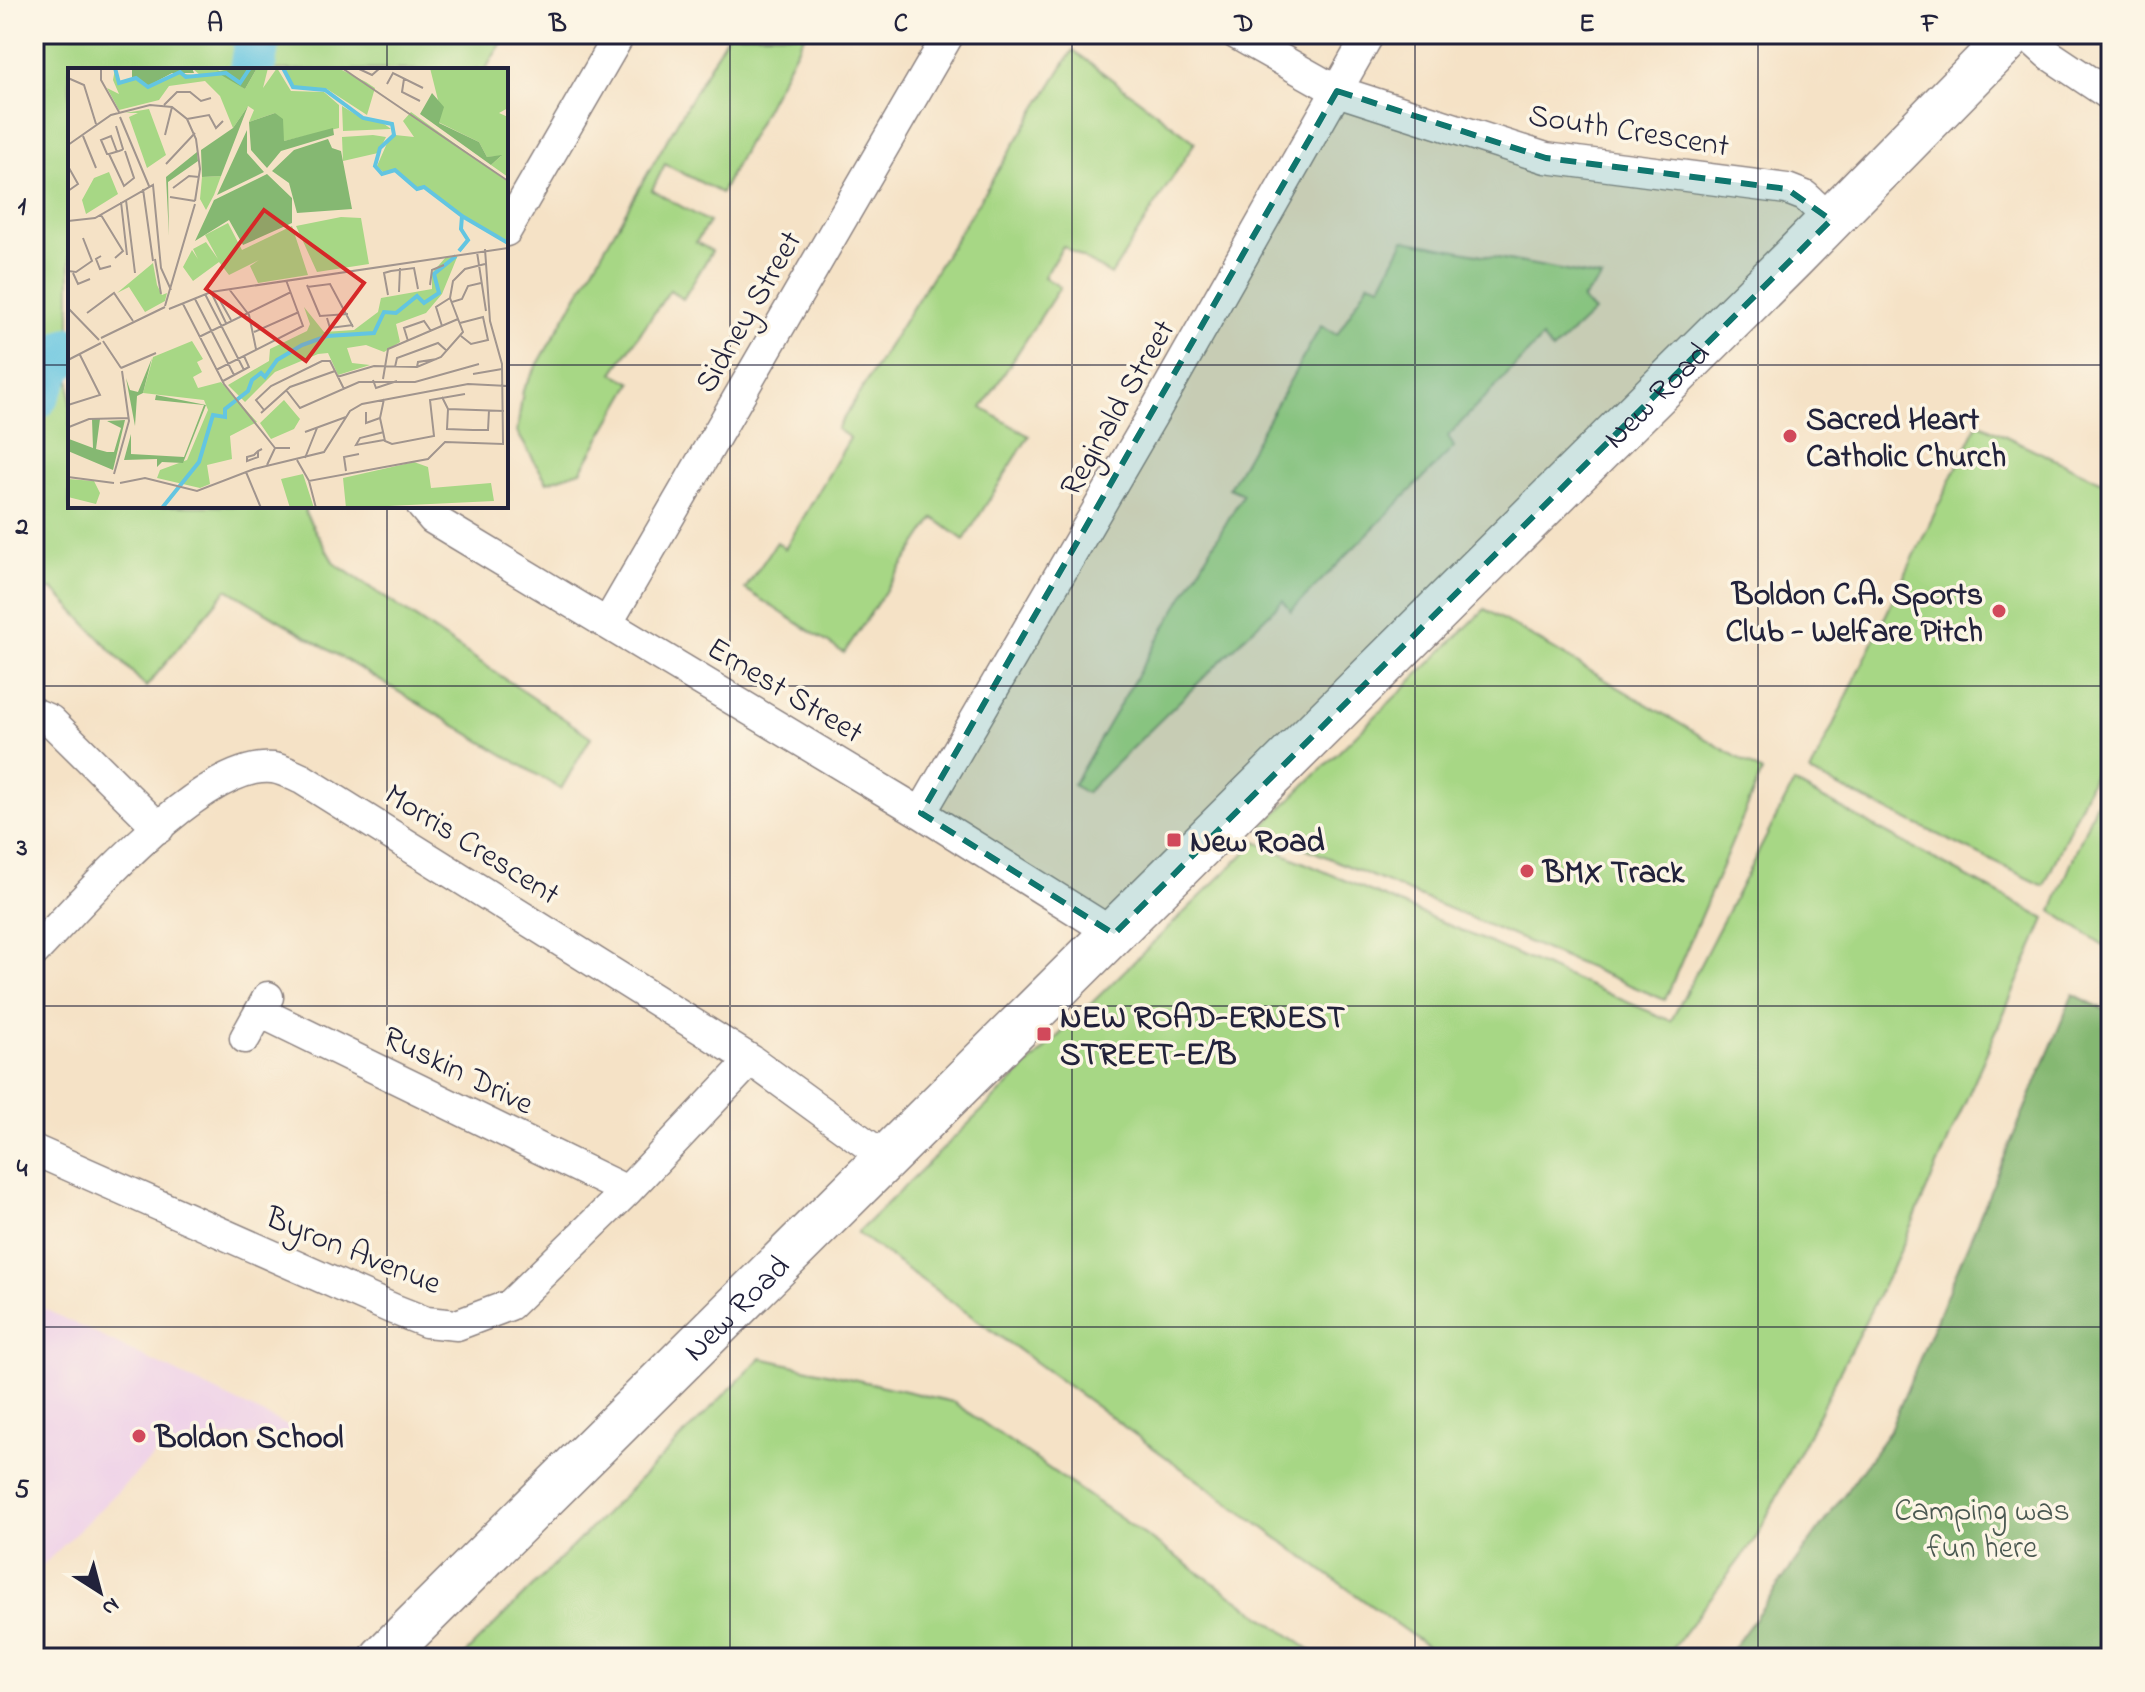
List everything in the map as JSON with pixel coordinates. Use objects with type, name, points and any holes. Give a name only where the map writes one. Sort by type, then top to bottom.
[{"type":"main road","name":"New Road","points":[[382,1658],[2015,37]]},
{"type":"street","points":[[508,228],[620,34]]},
{"type":"street","name":"Sidney Street","points":[[607,624],[949,34]]},
{"type":"street","name":"South Crescent","points":[[1236,34],[1337,91],[1546,158],[1787,189],[1805,196],[1831,220]]},
{"type":"street","name":"Reginald Street","points":[[921,813],[1369,34]]},
{"type":"street","points":[[2015,37],[2048,54],[2111,96]]},
{"type":"street","name":"Ernest Street","points":[[424,508],[433,519],[921,813],[1114,934]]},
{"type":"street","points":[[34,713],[50,720],[159,828]]},
{"type":"street","name":"Morris Crescent","points":[[34,952],[189,799],[228,777],[272,768],[302,779],[751,1060],[887,1159]]},
{"type":"street","name":"Ruskin Drive","points":[[245,1038],[264,1004],[627,1191]]},
{"type":"street","name":"Byron Avenue","points":[[34,1150],[393,1309],[426,1322],[457,1325],[510,1305],[627,1191],[751,1060]]},
{"type":"highlighted area","points":[[1337,91],[1546,158],[1787,189],[1831,220],[1622,427],[1114,934],[921,813]]},
{"type":"shaded area","name":"Boldon School","points":[[34,1304],[300,1432],[190,1440],[158,1452],[34,1574]]},
{"type":"green space","points":[[47,34],[507,34],[486,68],[68,68],[68,508],[305,508],[334,563],[591,737],[561,789],[227,589],[146,687],[53,589],[34,594],[34,52]]},
{"type":"green space","points":[[728,34],[805,34],[721,193],[665,164],[652,190],[709,222],[696,242],[712,251],[683,299],[670,290],[613,373],[632,383],[581,471],[547,482],[517,432],[523,390]]},
{"type":"green space","points":[[1073,50],[1195,142],[1111,275],[1063,246],[1044,277],[1060,287],[982,408],[1029,436],[964,540],[934,518],[844,653],[745,589],[777,542],[785,549],[850,438],[837,429]]},
{"type":"green space","points":[[1404,240],[1602,278],[1582,299],[1594,312],[1552,351],[1542,338],[1448,436],[1454,447],[1291,611],[1283,600],[1086,793],[1073,785],[1243,494],[1229,488],[1321,326],[1337,335],[1369,282],[1381,286]]},
{"type":"green space","name":"Boldon C.A. Sports Club - Welfare Pitch","points":[[1978,423],[2111,486],[2111,736],[2044,886],[1810,773]]},
{"type":"green space","points":[[1485,609],[1762,772],[1665,1000],[1260,829]]},
{"type":"green space","points":[[2111,765],[2111,950],[2052,911]]},
{"type":"green space","points":[[1794,783],[2045,919],[1898,1256],[1756,1538],[1665,1658],[1443,1658],[857,1233],[1256,842],[1671,1021]]},
{"type":"green space","name":"Camping was fun here","points":[[2073,994],[2111,1013],[2111,1658],[1726,1658],[1889,1432]]},
{"type":"green space","points":[[761,1358],[953,1402],[1322,1658],[461,1658]]},
{"type":"waterway","points":[[252,68],[258,34]]},
{"type":"waterway","points":[[34,398],[54,362],[68,352]]},
{"type":"place","name":"Sacred Heart Catholic Church","points":[[1790,436]]},
{"type":"place","name":"Boldon C.A. Sports Club - Welfare Pitch","points":[[1999,611]]},
{"type":"place","name":"New Road","points":[[1174,840]]},
{"type":"place","name":"BMX Track","points":[[1527,871]]},
{"type":"place","name":"NEW ROAD-ERNEST STREET-E/B","points":[[1044,1034]]},
{"type":"place","name":"Boldon School","points":[[139,1436]]}]
